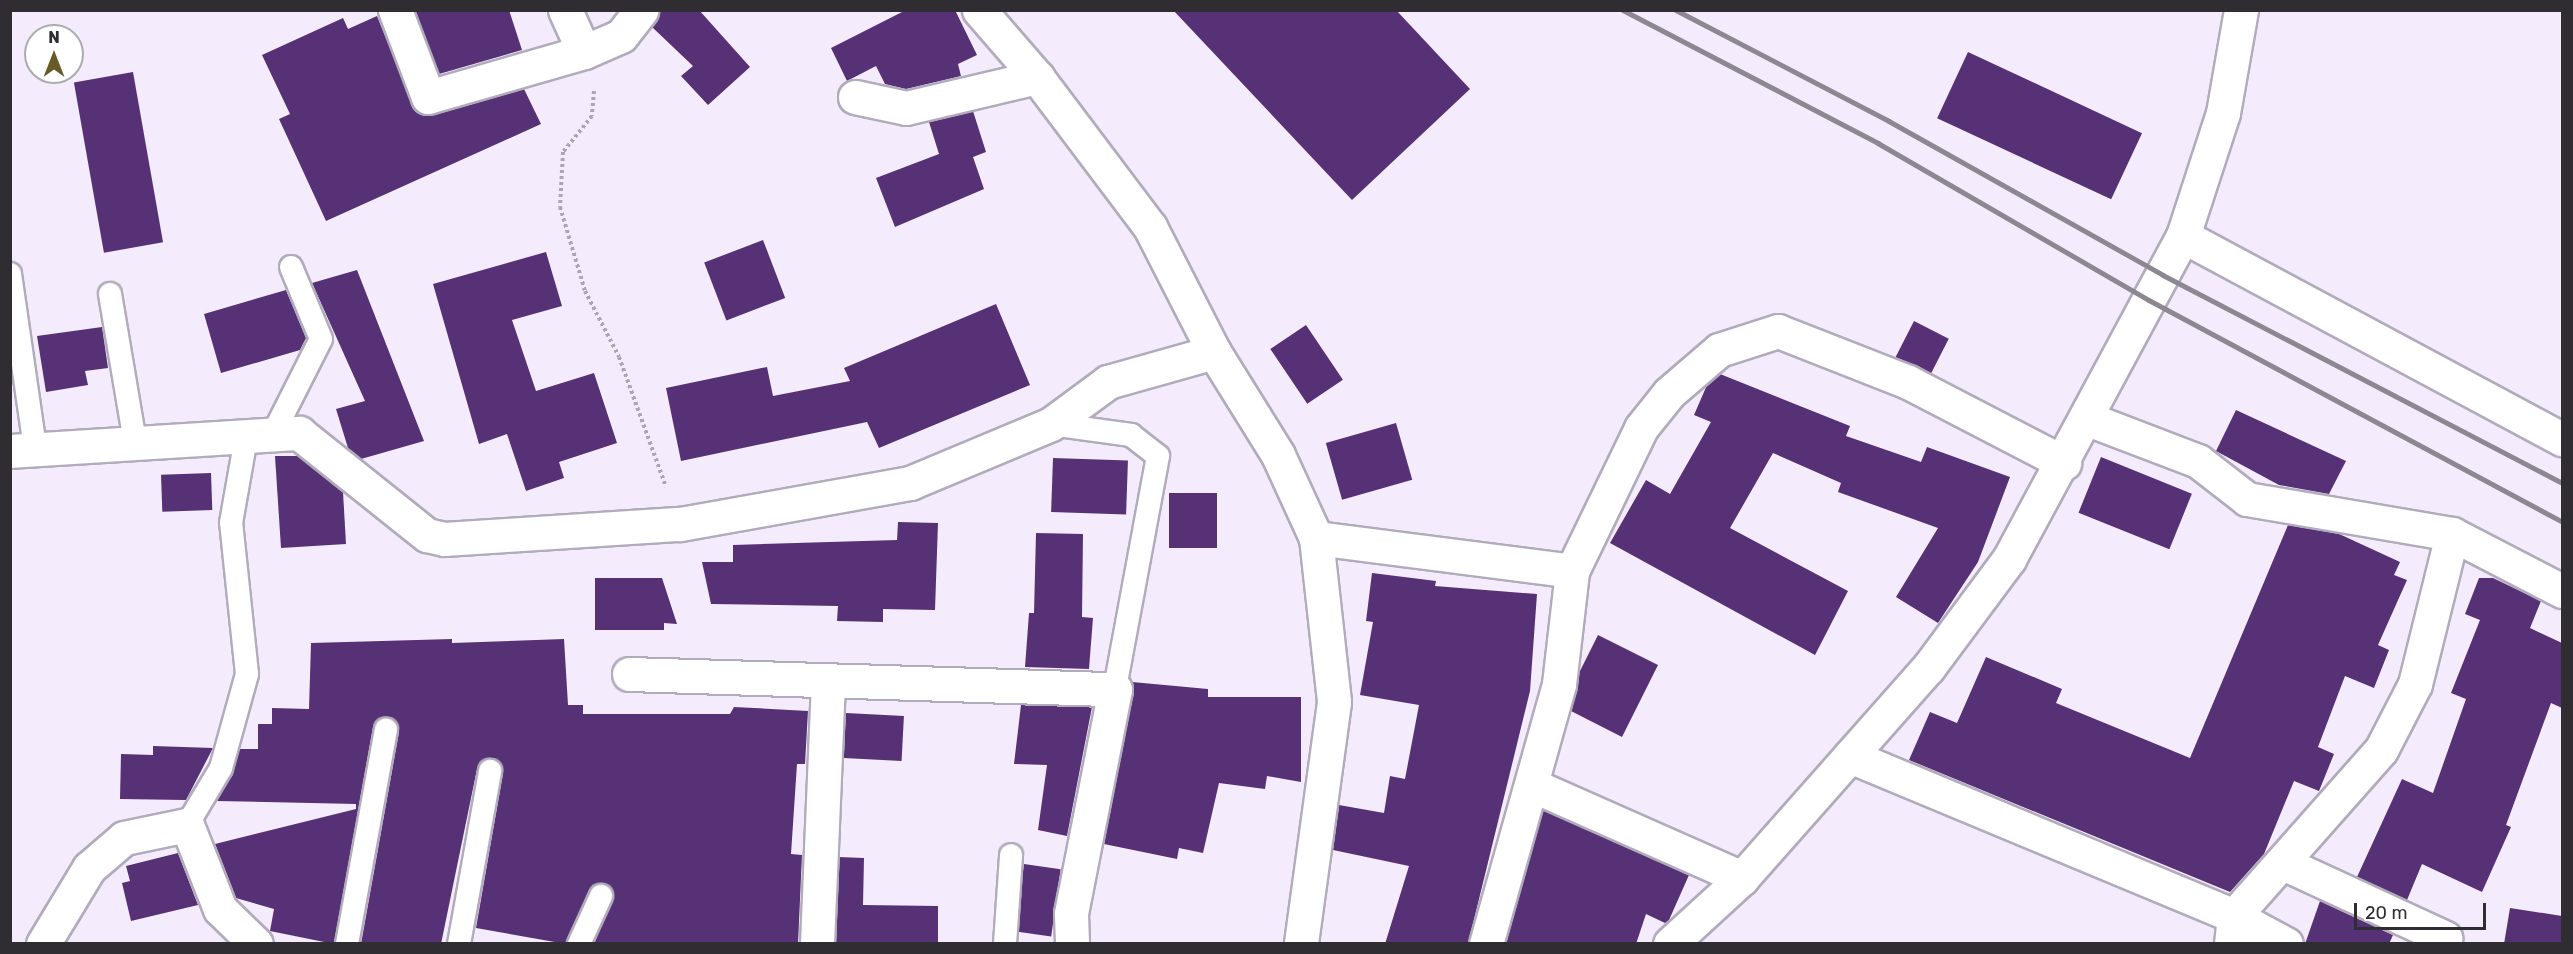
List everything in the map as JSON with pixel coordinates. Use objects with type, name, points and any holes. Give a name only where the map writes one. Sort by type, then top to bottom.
[{"type":"street","points":[[395,10],[428,97],[584,52],[621,36],[641,10]]},
{"type":"street","points":[[565,10],[584,52]]},
{"type":"street","points":[[979,10],[1037,77],[1150,227],[1214,352],[1278,455],[1316,538],[1334,702],[1295,942]]},
{"type":"street","points":[[1670,944],[1742,878],[1928,668],[2009,559],[2088,419],[2183,236],[2223,113],[2241,10]]},
{"type":"street","points":[[855,97],[906,108],[1037,77]]},
{"type":"street","points":[[2183,236],[2562,439]]},
{"type":"street","points":[[1486,944],[1559,684],[1572,571],[1641,428],[1669,393],[1719,350],[1778,331],[1908,382],[2064,463]]},
{"type":"street","points":[[23,449],[260,432],[299,433],[427,535],[445,539],[680,524],[910,483],[1051,424],[1108,382],[1214,352]]},
{"type":"street","points":[[2088,419],[2198,461],[2247,499],[2452,534],[2562,591]]},
{"type":"street","points":[[2233,930],[2283,863],[2381,750],[2415,684],[2452,534]]},
{"type":"street","points":[[1316,538],[1572,571]]},
{"type":"street","points":[[630,674],[828,683],[1115,689],[1071,914],[1072,944]]},
{"type":"street","points":[[817,944],[828,683]]},
{"type":"street","points":[[1850,756],[2233,930],[2286,944]]},
{"type":"street","points":[[1532,785],[1742,878]]},
{"type":"street","points":[[43,944],[89,868],[124,838],[187,825],[220,909],[256,944]]},
{"type":"street","points":[[2283,863],[2445,938]]},
{"type":"lane","points":[[187,825],[221,768],[247,674],[231,524],[260,432],[321,339],[291,267]]},
{"type":"lane","points":[[10,274],[23,449]]},
{"type":"lane","points":[[110,294],[135,442]]},
{"type":"lane","points":[[1051,424],[1131,435],[1158,456],[1115,689]]},
{"type":"lane","points":[[347,944],[386,730]]},
{"type":"lane","points":[[459,944],[490,771]]},
{"type":"lane","points":[[1005,944],[1011,855]]},
{"type":"lane","points":[[579,944],[602,896]]},
{"type":"path","points":[[584,52],[596,99],[592,116],[563,152],[558,176],[566,238],[619,357],[680,524]]},
{"type":"building","points":[[415,10],[509,10],[522,50],[439,74]]},
{"type":"building","points":[[659,10],[699,10],[750,67],[708,105],[681,76],[693,66],[652,27]]},
{"type":"building","points":[[906,10],[955,10],[977,55],[958,64],[961,76],[906,89],[885,84],[876,66],[847,81],[831,48]]},
{"type":"building","points":[[1173,10],[1396,10],[1470,89],[1352,200]]},
{"type":"building","points":[[377,16],[416,112],[433,115],[524,89],[541,124],[326,221],[279,119],[290,114],[262,55],[343,18],[348,29]]},
{"type":"building","points":[[1968,52],[2142,133],[2111,199],[1937,118]]},
{"type":"building","points":[[133,72],[163,242],[104,253],[74,84],[84,84],[84,81]]},
{"type":"building","points":[[973,111],[986,152],[973,157],[984,189],[895,227],[876,178],[939,154],[929,122]]},
{"type":"building","points":[[763,240],[785,298],[726,320],[704,263]]},
{"type":"building","points":[[546,252],[562,306],[512,320],[536,391],[594,373],[617,443],[559,462],[564,478],[526,491],[507,434],[479,444],[433,284]]},
{"type":"building","points":[[357,270],[424,441],[361,459],[348,448],[336,409],[365,401],[312,283]]},
{"type":"building","points":[[286,290],[306,338],[300,350],[221,373],[204,314]]},
{"type":"building","points":[[996,304],[1030,385],[879,448],[867,422],[681,461],[666,388],[767,367],[773,396],[850,381],[844,368]]},
{"type":"building","points":[[1914,321],[1949,339],[1930,375],[1895,358]]},
{"type":"building","points":[[1306,325],[1343,380],[1307,404],[1270,349]]},
{"type":"building","points":[[102,327],[108,368],[85,371],[88,385],[46,392],[37,336]]},
{"type":"building","points":[[1720,374],[1850,426],[1846,436],[1921,462],[1927,447],[2010,477],[1978,562],[1938,623],[1896,597],[1938,528],[1838,492],[1841,483],[1773,453],[1730,528],[1848,591],[1815,655],[1610,543],[1646,480],[1670,494],[1711,422],[1694,415],[1707,385]]},
{"type":"building","points":[[2236,410],[2346,461],[2329,494],[2279,485],[2216,451]]},
{"type":"building","points":[[1396,423],[1412,480],[1342,500],[1326,443]]},
{"type":"building","points":[[275,456],[298,456],[343,492],[346,544],[281,548]]},
{"type":"building","points":[[2101,457],[2192,494],[2169,549],[2079,513]]},
{"type":"building","points":[[1053,458],[1128,461],[1126,515],[1051,512]]},
{"type":"building","points":[[211,473],[212,510],[162,512],[161,475]]},
{"type":"building","points":[[1169,493],[1217,493],[1217,548],[1169,548]]},
{"type":"building","points":[[898,522],[938,523],[935,610],[883,609],[883,622],[837,621],[838,606],[711,604],[702,562],[733,562],[733,545],[897,540]]},
{"type":"building","points":[[2288,525],[2337,533],[2400,562],[2394,575],[2407,580],[2378,645],[2389,650],[2374,688],[2345,676],[2318,747],[2334,754],[2319,791],[2294,781],[2264,854],[2230,892],[1909,760],[1930,712],[1957,723],[1986,657],[2062,689],[2056,703],[2190,758]]},
{"type":"building","points":[[1036,533],[1083,534],[1082,617],[1093,618],[1089,669],[1025,667],[1029,613],[1034,613]]},
{"type":"building","points":[[1372,573],[1436,581],[1435,586],[1537,594],[1530,691],[1468,944],[1385,944],[1409,866],[1333,850],[1339,805],[1384,813],[1390,776],[1405,779],[1419,705],[1360,695],[1373,622],[1366,621]]},
{"type":"building","points":[[595,578],[662,578],[677,624],[664,623],[664,630],[595,630]]},
{"type":"building","points":[[2479,578],[2493,578],[2541,601],[2530,628],[2562,643],[2562,708],[2551,703],[2506,825],[2511,827],[2482,892],[2422,864],[2407,900],[2357,877],[2402,779],[2433,793],[2466,699],[2451,693],[2480,620],[2465,614]]},
{"type":"building","points":[[1598,635],[1658,665],[1622,737],[1571,711],[1579,673]]},
{"type":"building","points":[[452,639],[452,643],[564,639],[568,705],[583,705],[583,714],[730,714],[734,707],[808,711],[805,764],[797,764],[791,854],[802,855],[798,944],[594,944],[614,895],[600,883],[589,890],[566,944],[476,928],[503,773],[492,758],[477,769],[441,944],[361,944],[399,732],[388,717],[373,728],[334,944],[270,931],[274,909],[236,898],[215,844],[356,809],[356,804],[217,801],[240,749],[258,749],[258,724],[272,724],[272,708],[309,709],[311,643]]},
{"type":"building","points":[[1132,682],[1208,689],[1208,697],[1301,697],[1301,782],[1267,776],[1265,789],[1219,783],[1203,853],[1179,848],[1177,859],[1104,844]]},
{"type":"building","points":[[1021,705],[1092,707],[1067,836],[1038,830],[1047,765],[1014,764]]},
{"type":"building","points":[[846,713],[904,716],[902,761],[844,758]]},
{"type":"building","points":[[153,746],[213,748],[186,800],[120,799],[121,754],[153,755]]},
{"type":"building","points":[[1543,810],[1689,875],[1669,920],[1665,923],[1646,914],[1636,944],[1506,944]]},
{"type":"building","points":[[178,853],[198,905],[131,921],[122,883],[130,881],[126,866]]},
{"type":"building","points":[[839,857],[864,858],[863,905],[938,906],[938,944],[836,944]]},
{"type":"building","points":[[1024,864],[1061,869],[1051,936],[1015,931]]},
{"type":"building","points":[[2320,901],[2393,935],[2389,944],[2305,944]]},
{"type":"building","points":[[2510,908],[2562,916],[2562,944],[2504,944]]},
{"type":"railway","points":[[1623,10],[1878,143],[2149,300],[2562,521]]},
{"type":"railway","points":[[1676,10],[1889,121],[2163,275],[2562,483]]}]
